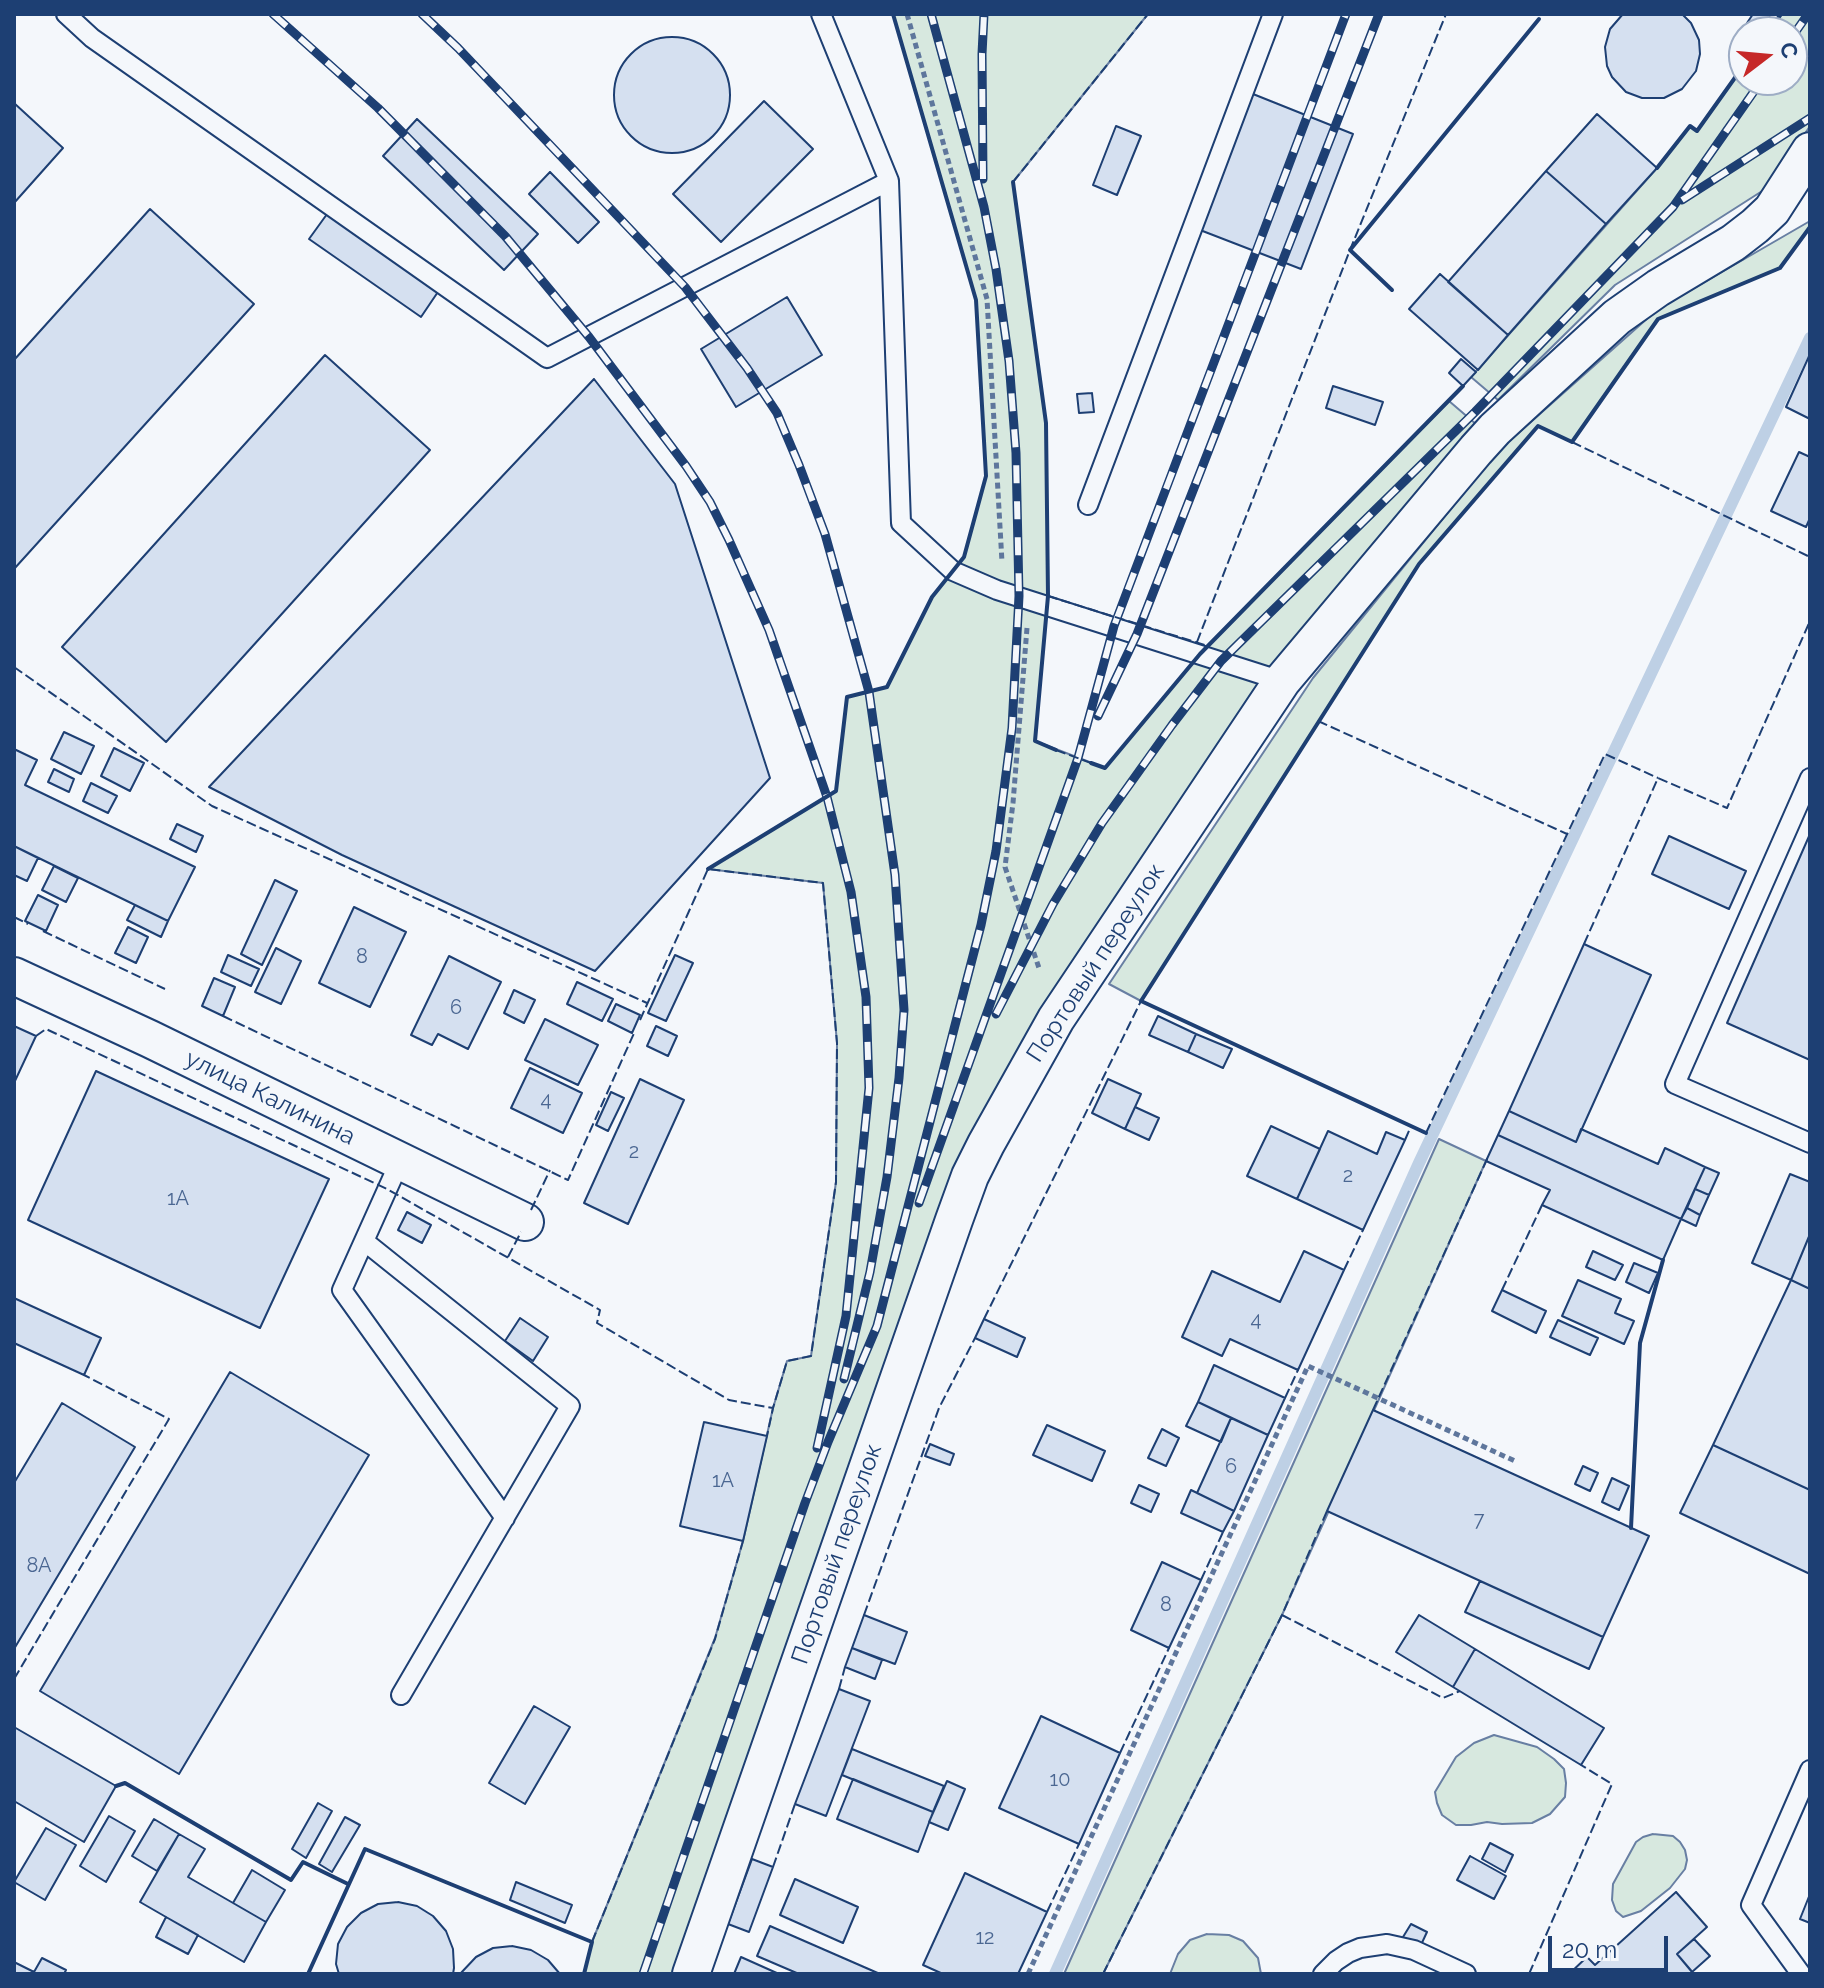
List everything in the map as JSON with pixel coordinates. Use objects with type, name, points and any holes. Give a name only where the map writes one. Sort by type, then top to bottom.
[{"type":"street","name":"Портовый переулок","points":[[691,1974],[970,1176],[1056,1019],[1282,681],[1495,429],[1617,317],[1755,226],[1772,210],[1810,151]]},
{"type":"street","name":"улица Калинина","points":[[14,976],[525,1222]]},
{"type":"lane","points":[[66,14],[92,38],[547,358],[889,181]]},
{"type":"lane","points":[[821,14],[889,181],[901,523],[953,571],[997,590],[1282,681]]},
{"type":"lane","points":[[1088,505],[1273,14]]},
{"type":"lane","points":[[1810,778],[1675,1084],[1810,1143]]},
{"type":"lane","points":[[400,1161],[342,1290],[505,1518]]},
{"type":"lane","points":[[364,1241],[570,1406],[401,1695]]},
{"type":"lane","points":[[1801,1974],[1751,1905],[1810,1770]]},
{"type":"lane","points":[[1323,1974],[1348,1953],[1387,1944],[1414,1950],[1466,1974]]},
{"type":"path","points":[[907,14],[987,299],[1002,563],[1031,575],[1005,867],[1056,1019]]},
{"type":"path","points":[[1028,1974],[1308,1366],[1517,1462]]},
{"type":"shaded area","points":[[893,14],[1148,14],[1013,182],[1046,423],[1048,596],[1035,741],[1105,768],[1200,654],[1449,401],[1477,425],[973,1131],[674,1974],[584,1974],[592,1942],[715,1638],[743,1541],[773,1408],[787,1361],[811,1356],[836,1182],[837,1043],[823,883],[708,869],[836,791],[847,697],[887,687],[932,597],[964,557],[986,476],[976,300]]},
{"type":"shaded area","points":[[1810,14],[1810,126],[1770,186],[1615,285],[1498,400],[1471,377],[1657,168],[1690,126],[1697,131],[1728,87],[1728,96],[1808,96],[1808,16],[1780,16]]},
{"type":"shaded area","points":[[1810,221],[1810,227],[1780,268],[1658,319],[1572,442],[1538,426],[1419,564],[1141,1001],[1109,984],[1313,678],[1497,452],[1658,309]]},
{"type":"shaded area","points":[[1439,1139],[1486,1161],[1282,1615],[1103,1974],[1064,1974]]},
{"type":"shaded area","points":[[1494,1735],[1537,1747],[1554,1759],[1564,1769],[1565,1797],[1550,1814],[1532,1823],[1456,1825],[1442,1815],[1435,1792],[1456,1757],[1474,1743]]},
{"type":"shaded area","points":[[1653,1834],[1673,1836],[1680,1842],[1687,1860],[1685,1869],[1670,1888],[1641,1911],[1623,1917],[1616,1911],[1612,1900],[1613,1884],[1636,1842]]},
{"type":"shaded area","points":[[1207,1934],[1229,1935],[1243,1941],[1258,1958],[1261,1974],[1170,1974],[1178,1954],[1190,1940]]},
{"type":"building","points":[[1623,14],[1682,14],[1691,23],[1699,40],[1700,54],[1696,71],[1682,89],[1664,98],[1642,98],[1626,92],[1612,77],[1605,47],[1610,29]]},
{"type":"building","points":[[672,37],[694,41],[713,54],[726,73],[730,95],[726,117],[713,136],[694,149],[672,153],[650,149],[631,136],[618,117],[614,95],[618,73],[631,54],[650,41]]},
{"type":"building","points":[[1253,94],[1353,134],[1301,269],[1200,230]]},
{"type":"building","points":[[764,101],[813,149],[721,242],[673,194]]},
{"type":"building","points":[[14,103],[63,148],[14,203]]},
{"type":"building","points":[[1597,114],[1657,168],[1606,224],[1546,171]]},
{"type":"building","points":[[417,119],[538,234],[504,270],[383,156]]},
{"type":"building","points":[[1116,126],[1141,136],[1117,195],[1093,185]]},
{"type":"building","points":[[1546,171],[1606,224],[1508,335],[1448,282]]},
{"type":"building","points":[[550,172],[599,222],[578,243],[529,194]]},
{"type":"building","points":[[335,203],[446,280],[421,317],[309,239]]},
{"type":"building","points":[[150,209],[254,304],[14,569],[14,360]]},
{"type":"building","points":[[1440,274],[1508,335],[1478,370],[1409,309]]},
{"type":"building","points":[[787,297],[822,355],[736,407],[701,349]]},
{"type":"building","points":[[1810,354],[1810,419],[1786,407]]},
{"type":"building","points":[[325,355],[430,450],[166,742],[62,647]]},
{"type":"building","points":[[1461,359],[1476,372],[1463,386],[1449,373]]},
{"type":"building","points":[[594,379],[675,484],[770,778],[595,971],[342,855],[209,787]]},
{"type":"building","points":[[1333,386],[1383,402],[1375,425],[1326,408]]},
{"type":"building","points":[[1092,393],[1094,412],[1079,413],[1077,394]]},
{"type":"building","points":[[1799,452],[1810,457],[1810,518],[1806,527],[1771,511]]},
{"type":"building","points":[[64,732],[94,746],[81,774],[51,759]]},
{"type":"building","points":[[114,748],[144,763],[130,791],[101,776]]},
{"type":"building","points":[[14,749],[37,760],[25,785],[195,867],[168,921],[14,846]]},
{"type":"building","points":[[54,769],[74,779],[69,792],[48,782]]},
{"type":"building","points":[[91,783],[117,796],[108,813],[83,801]]},
{"type":"building","points":[[177,824],[203,836],[196,852],[170,839]]},
{"type":"building","points":[[1810,834],[1810,1060],[1727,1023]]},
{"type":"building","points":[[1669,836],[1746,871],[1729,909],[1652,874]]},
{"type":"building","points":[[14,846],[38,858],[27,881],[14,875]]},
{"type":"building","points":[[54,866],[78,878],[66,902],[42,890]]},
{"type":"building","points":[[275,880],[297,891],[262,965],[241,954]]},
{"type":"building","points":[[38,895],[58,905],[46,931],[25,921]]},
{"type":"building","points":[[135,905],[168,921],[161,937],[127,920]]},
{"type":"building","points":[[354,907],[406,932],[370,1007],[319,983]]},
{"type":"building","points":[[128,927],[148,937],[136,963],[115,953]]},
{"type":"building","points":[[1584,944],[1651,975],[1576,1142],[1509,1111]]},
{"type":"building","points":[[276,948],[301,961],[281,1004],[255,992]]},
{"type":"building","points":[[228,955],[259,969],[251,986],[221,972]]},
{"type":"building","points":[[675,955],[693,963],[666,1021],[648,1013]]},
{"type":"building","points":[[449,956],[501,982],[468,1049],[438,1034],[432,1045],[411,1035]]},
{"type":"building","points":[[214,978],[235,987],[223,1016],[202,1006]]},
{"type":"building","points":[[577,982],[613,999],[602,1021],[567,1004]]},
{"type":"building","points":[[514,990],[535,1000],[524,1023],[504,1013]]},
{"type":"building","points":[[616,1004],[640,1015],[632,1033],[608,1021]]},
{"type":"building","points":[[1158,1016],[1196,1034],[1188,1052],[1149,1035]]},
{"type":"building","points":[[545,1019],[598,1045],[578,1085],[525,1060]]},
{"type":"building","points":[[14,1026],[36,1036],[14,1083]]},
{"type":"building","points":[[656,1026],[677,1036],[668,1056],[647,1046]]},
{"type":"building","points":[[1196,1034],[1232,1049],[1223,1068],[1188,1052]]},
{"type":"building","points":[[530,1068],[582,1093],[563,1133],[511,1108]]},
{"type":"building","points":[[96,1071],[329,1179],[260,1328],[28,1220]]},
{"type":"building","points":[[640,1079],[684,1100],[628,1224],[584,1203]]},
{"type":"building","points":[[1108,1079],[1141,1094],[1125,1129],[1092,1113]]},
{"type":"building","points":[[611,1092],[624,1098],[608,1131],[596,1125]]},
{"type":"building","points":[[1135,1107],[1159,1118],[1149,1140],[1125,1129]]},
{"type":"building","points":[[1509,1111],[1576,1142],[1581,1129],[1658,1164],[1665,1148],[1705,1167],[1681,1219],[1498,1135]]},
{"type":"building","points":[[1271,1126],[1320,1149],[1297,1199],[1247,1176]]},
{"type":"building","points":[[1328,1131],[1377,1154],[1386,1132],[1405,1140],[1363,1230],[1297,1199]]},
{"type":"building","points":[[1498,1135],[1681,1219],[1663,1260],[1542,1205],[1550,1190],[1486,1161]]},
{"type":"building","points":[[1705,1167],[1719,1173],[1709,1195],[1695,1189]]},
{"type":"building","points":[[1790,1174],[1810,1182],[1810,1234],[1791,1280],[1752,1263]]},
{"type":"building","points":[[1695,1189],[1709,1195],[1700,1215],[1687,1208]]},
{"type":"building","points":[[1687,1208],[1700,1215],[1696,1226],[1681,1219]]},
{"type":"building","points":[[407,1212],[431,1225],[422,1243],[398,1230]]},
{"type":"building","points":[[1810,1240],[1810,1289],[1791,1280]]},
{"type":"building","points":[[1304,1251],[1344,1270],[1298,1370],[1230,1339],[1222,1356],[1182,1337],[1212,1271],[1280,1302]]},
{"type":"building","points":[[1593,1251],[1623,1265],[1615,1280],[1586,1267]]},
{"type":"building","points":[[1634,1263],[1658,1273],[1649,1293],[1626,1282]]},
{"type":"building","points":[[1578,1280],[1621,1299],[1615,1313],[1634,1321],[1624,1344],[1562,1316]]},
{"type":"building","points":[[1791,1280],[1810,1289],[1810,1490],[1713,1445]]},
{"type":"building","points":[[1502,1290],[1546,1311],[1536,1333],[1492,1311]]},
{"type":"building","points":[[14,1298],[101,1338],[84,1375],[14,1343]]},
{"type":"building","points":[[520,1318],[548,1337],[533,1361],[505,1341]]},
{"type":"building","points":[[984,1319],[1025,1338],[1017,1357],[975,1338]]},
{"type":"building","points":[[1558,1320],[1598,1338],[1590,1355],[1550,1337]]},
{"type":"building","points":[[1214,1365],[1285,1398],[1268,1435],[1198,1402]]},
{"type":"building","points":[[230,1372],[369,1455],[179,1774],[40,1691]]},
{"type":"building","points":[[1198,1402],[1231,1418],[1221,1442],[1186,1426]]},
{"type":"building","points":[[62,1403],[135,1447],[14,1649],[14,1483]]},
{"type":"building","points":[[1373,1410],[1649,1536],[1603,1637],[1327,1511]]},
{"type":"building","points":[[1231,1418],[1268,1435],[1234,1511],[1197,1493]]},
{"type":"building","points":[[704,1422],[767,1436],[743,1541],[680,1526]]},
{"type":"building","points":[[1047,1425],[1105,1451],[1092,1481],[1033,1455]]},
{"type":"building","points":[[1162,1429],[1179,1438],[1166,1466],[1148,1458]]},
{"type":"building","points":[[930,1444],[954,1454],[950,1465],[925,1456]]},
{"type":"building","points":[[1713,1445],[1810,1490],[1810,1574],[1680,1513]]},
{"type":"building","points":[[1583,1466],[1598,1473],[1590,1491],[1575,1484]]},
{"type":"building","points":[[1612,1478],[1629,1486],[1619,1510],[1602,1502]]},
{"type":"building","points":[[1139,1485],[1159,1494],[1151,1512],[1131,1503]]},
{"type":"building","points":[[1191,1490],[1234,1511],[1223,1532],[1181,1513]]},
{"type":"building","points":[[1162,1562],[1201,1580],[1169,1648],[1131,1630]]},
{"type":"building","points":[[1480,1581],[1603,1637],[1589,1669],[1465,1612]]},
{"type":"building","points":[[864,1615],[907,1632],[895,1664],[852,1648]]},
{"type":"building","points":[[1419,1615],[1475,1649],[1453,1687],[1396,1652]]},
{"type":"building","points":[[852,1648],[882,1660],[875,1679],[845,1667]]},
{"type":"building","points":[[1475,1649],[1604,1728],[1581,1765],[1453,1687]]},
{"type":"building","points":[[839,1689],[870,1701],[826,1816],[795,1804]]},
{"type":"building","points":[[534,1706],[570,1727],[525,1804],[489,1783]]},
{"type":"building","points":[[1041,1716],[1120,1753],[1079,1844],[999,1808]]},
{"type":"building","points":[[14,1727],[116,1786],[84,1842],[14,1801]]},
{"type":"building","points":[[852,1749],[944,1786],[933,1812],[842,1775]]},
{"type":"building","points":[[853,1779],[933,1812],[918,1852],[837,1819]]},
{"type":"building","points":[[947,1781],[965,1789],[948,1830],[929,1822]]},
{"type":"building","points":[[318,1803],[332,1811],[306,1858],[292,1849]]},
{"type":"building","points":[[109,1816],[135,1831],[106,1882],[80,1866]]},
{"type":"building","points":[[345,1817],[360,1825],[332,1872],[319,1864]]},
{"type":"building","points":[[154,1819],[179,1834],[157,1871],[132,1856]]},
{"type":"building","points":[[46,1828],[76,1845],[45,1900],[14,1882]]},
{"type":"building","points":[[179,1834],[205,1849],[188,1877],[266,1922],[244,1962],[140,1902]]},
{"type":"building","points":[[1490,1843],[1513,1855],[1505,1872],[1482,1859]]},
{"type":"building","points":[[1470,1856],[1506,1876],[1494,1899],[1457,1880]]},
{"type":"building","points":[[752,1859],[773,1867],[749,1932],[728,1924]]},
{"type":"building","points":[[252,1870],[285,1890],[266,1922],[233,1903]]},
{"type":"building","points":[[965,1873],[1047,1912],[1018,1974],[943,1974],[923,1965]]},
{"type":"building","points":[[795,1879],[858,1907],[843,1943],[780,1915]]},
{"type":"building","points":[[516,1882],[572,1905],[565,1923],[510,1900]]},
{"type":"building","points":[[1676,1892],[1707,1927],[1677,1954],[1694,1974],[1569,1974],[1587,1957],[1595,1965]]},
{"type":"building","points":[[1810,1894],[1810,1923],[1800,1919]]},
{"type":"building","points":[[398,1902],[417,1906],[433,1916],[446,1931],[453,1949],[453,1974],[339,1974],[336,1964],[338,1944],[347,1927],[361,1913],[378,1904]]},
{"type":"building","points":[[166,1917],[198,1935],[188,1954],[156,1937]]},
{"type":"building","points":[[1411,1924],[1427,1932],[1420,1947],[1403,1937]]},
{"type":"building","points":[[770,1926],[880,1974],[799,1974],[757,1956]]},
{"type":"building","points":[[1694,1939],[1710,1956],[1692,1972],[1677,1954]]},
{"type":"building","points":[[512,1946],[531,1950],[548,1960],[560,1974],[460,1974],[476,1957],[493,1948]]},
{"type":"building","points":[[741,1957],[779,1974],[734,1974]]},
{"type":"building","points":[[42,1958],[66,1970],[64,1974],[14,1974],[14,1962],[34,1972]]},
{"type":"waterway","points":[[1055,1974],[1419,1163],[1810,338]]},
{"type":"railway","points":[[273,14],[378,108],[505,236],[589,337],[710,502],[769,630],[827,797],[851,892],[866,997],[869,1088],[846,1316],[817,1448]]},
{"type":"railway","points":[[422,14],[685,287],[777,413],[825,534],[869,692],[895,875],[904,1010],[887,1177],[870,1272],[844,1379]]},
{"type":"railway","points":[[643,1974],[805,1503],[877,1326],[981,925],[996,851],[1012,728],[1019,596],[1016,453],[1009,361],[984,207],[931,14]]},
{"type":"railway","points":[[983,179],[984,14]]},
{"type":"railway","points":[[919,1203],[1078,758],[1114,626],[1346,14]]},
{"type":"railway","points":[[1098,716],[1137,634],[1379,14]]},
{"type":"railway","points":[[996,1014],[1053,904],[1102,823],[1221,661],[1475,412],[1673,207],[1751,96]]},
{"type":"railway","points":[[1682,200],[1810,118]]},
{"type":"fence","points":[[1013,182],[1148,14]]},
{"type":"fence","points":[[1197,642],[1446,14]]},
{"type":"fence","points":[[1572,442],[1810,557]]},
{"type":"fence","points":[[1048,596],[1208,646]]},
{"type":"fence","points":[[1584,944],[1658,778],[1727,808],[1810,621]]},
{"type":"fence","points":[[14,667],[212,806],[647,1003]]},
{"type":"fence","points":[[1318,721],[1567,834]]},
{"type":"fence","points":[[1056,750],[1091,763]]},
{"type":"fence","points":[[1426,1133],[1605,754],[1658,778]]},
{"type":"fence","points":[[640,1020],[708,869],[823,883],[837,1043],[836,1182],[811,1356],[787,1361],[767,1436]]},
{"type":"fence","points":[[14,917],[28,924]]},
{"type":"fence","points":[[43,931],[165,989]]},
{"type":"fence","points":[[984,1319],[1141,1001]]},
{"type":"fence","points":[[223,1016],[568,1180],[635,1031]]},
{"type":"fence","points":[[36,1036],[46,1029],[387,1189],[600,1310],[597,1323],[729,1400],[773,1408]]},
{"type":"fence","points":[[1405,1140],[1411,1126]]},
{"type":"fence","points":[[1373,1410],[1488,1157]]},
{"type":"fence","points":[[531,1210],[550,1170]]},
{"type":"fence","points":[[1502,1290],[1542,1205]]},
{"type":"fence","points":[[1344,1270],[1363,1230]]},
{"type":"fence","points":[[508,1257],[521,1232]]},
{"type":"fence","points":[[864,1615],[939,1408],[975,1338]]},
{"type":"fence","points":[[1285,1398],[1298,1370]]},
{"type":"fence","points":[[14,1679],[169,1419],[84,1375]]},
{"type":"fence","points":[[1103,1974],[1282,1615],[1327,1511]]},
{"type":"fence","points":[[1201,1580],[1223,1532]]},
{"type":"fence","points":[[592,1942],[715,1639],[743,1541]]},
{"type":"fence","points":[[1282,1615],[1443,1698],[1460,1691]]},
{"type":"fence","points":[[1120,1753],[1169,1648]]},
{"type":"fence","points":[[839,1689],[845,1667]]},
{"type":"fence","points":[[1529,1974],[1612,1784],[1581,1765]]},
{"type":"fence","points":[[773,1867],[795,1804]]},
{"type":"fence","points":[[1047,1912],[1079,1844]]},
{"type":"wall","points":[[708,869],[836,791],[847,697],[887,687],[932,597],[964,557],[986,476],[976,300],[893,14]]},
{"type":"wall","points":[[1392,290],[1350,250],[1539,19]]},
{"type":"wall","points":[[1657,168],[1690,126],[1697,131],[1728,87]]},
{"type":"wall","points":[[1013,182],[1046,423],[1048,596],[1035,741],[1056,750]]},
{"type":"wall","points":[[1426,1133],[1141,1001],[1419,564],[1538,426],[1572,442],[1658,319],[1780,268],[1810,227]]},
{"type":"wall","points":[[1091,763],[1105,768],[1200,654],[1463,386]]},
{"type":"wall","points":[[1631,1528],[1640,1343],[1663,1260]]},
{"type":"wall","points":[[116,1786],[125,1783],[291,1880],[303,1862],[348,1884]]},
{"type":"wall","points":[[308,1974],[365,1849],[592,1942],[584,1974]]}]
